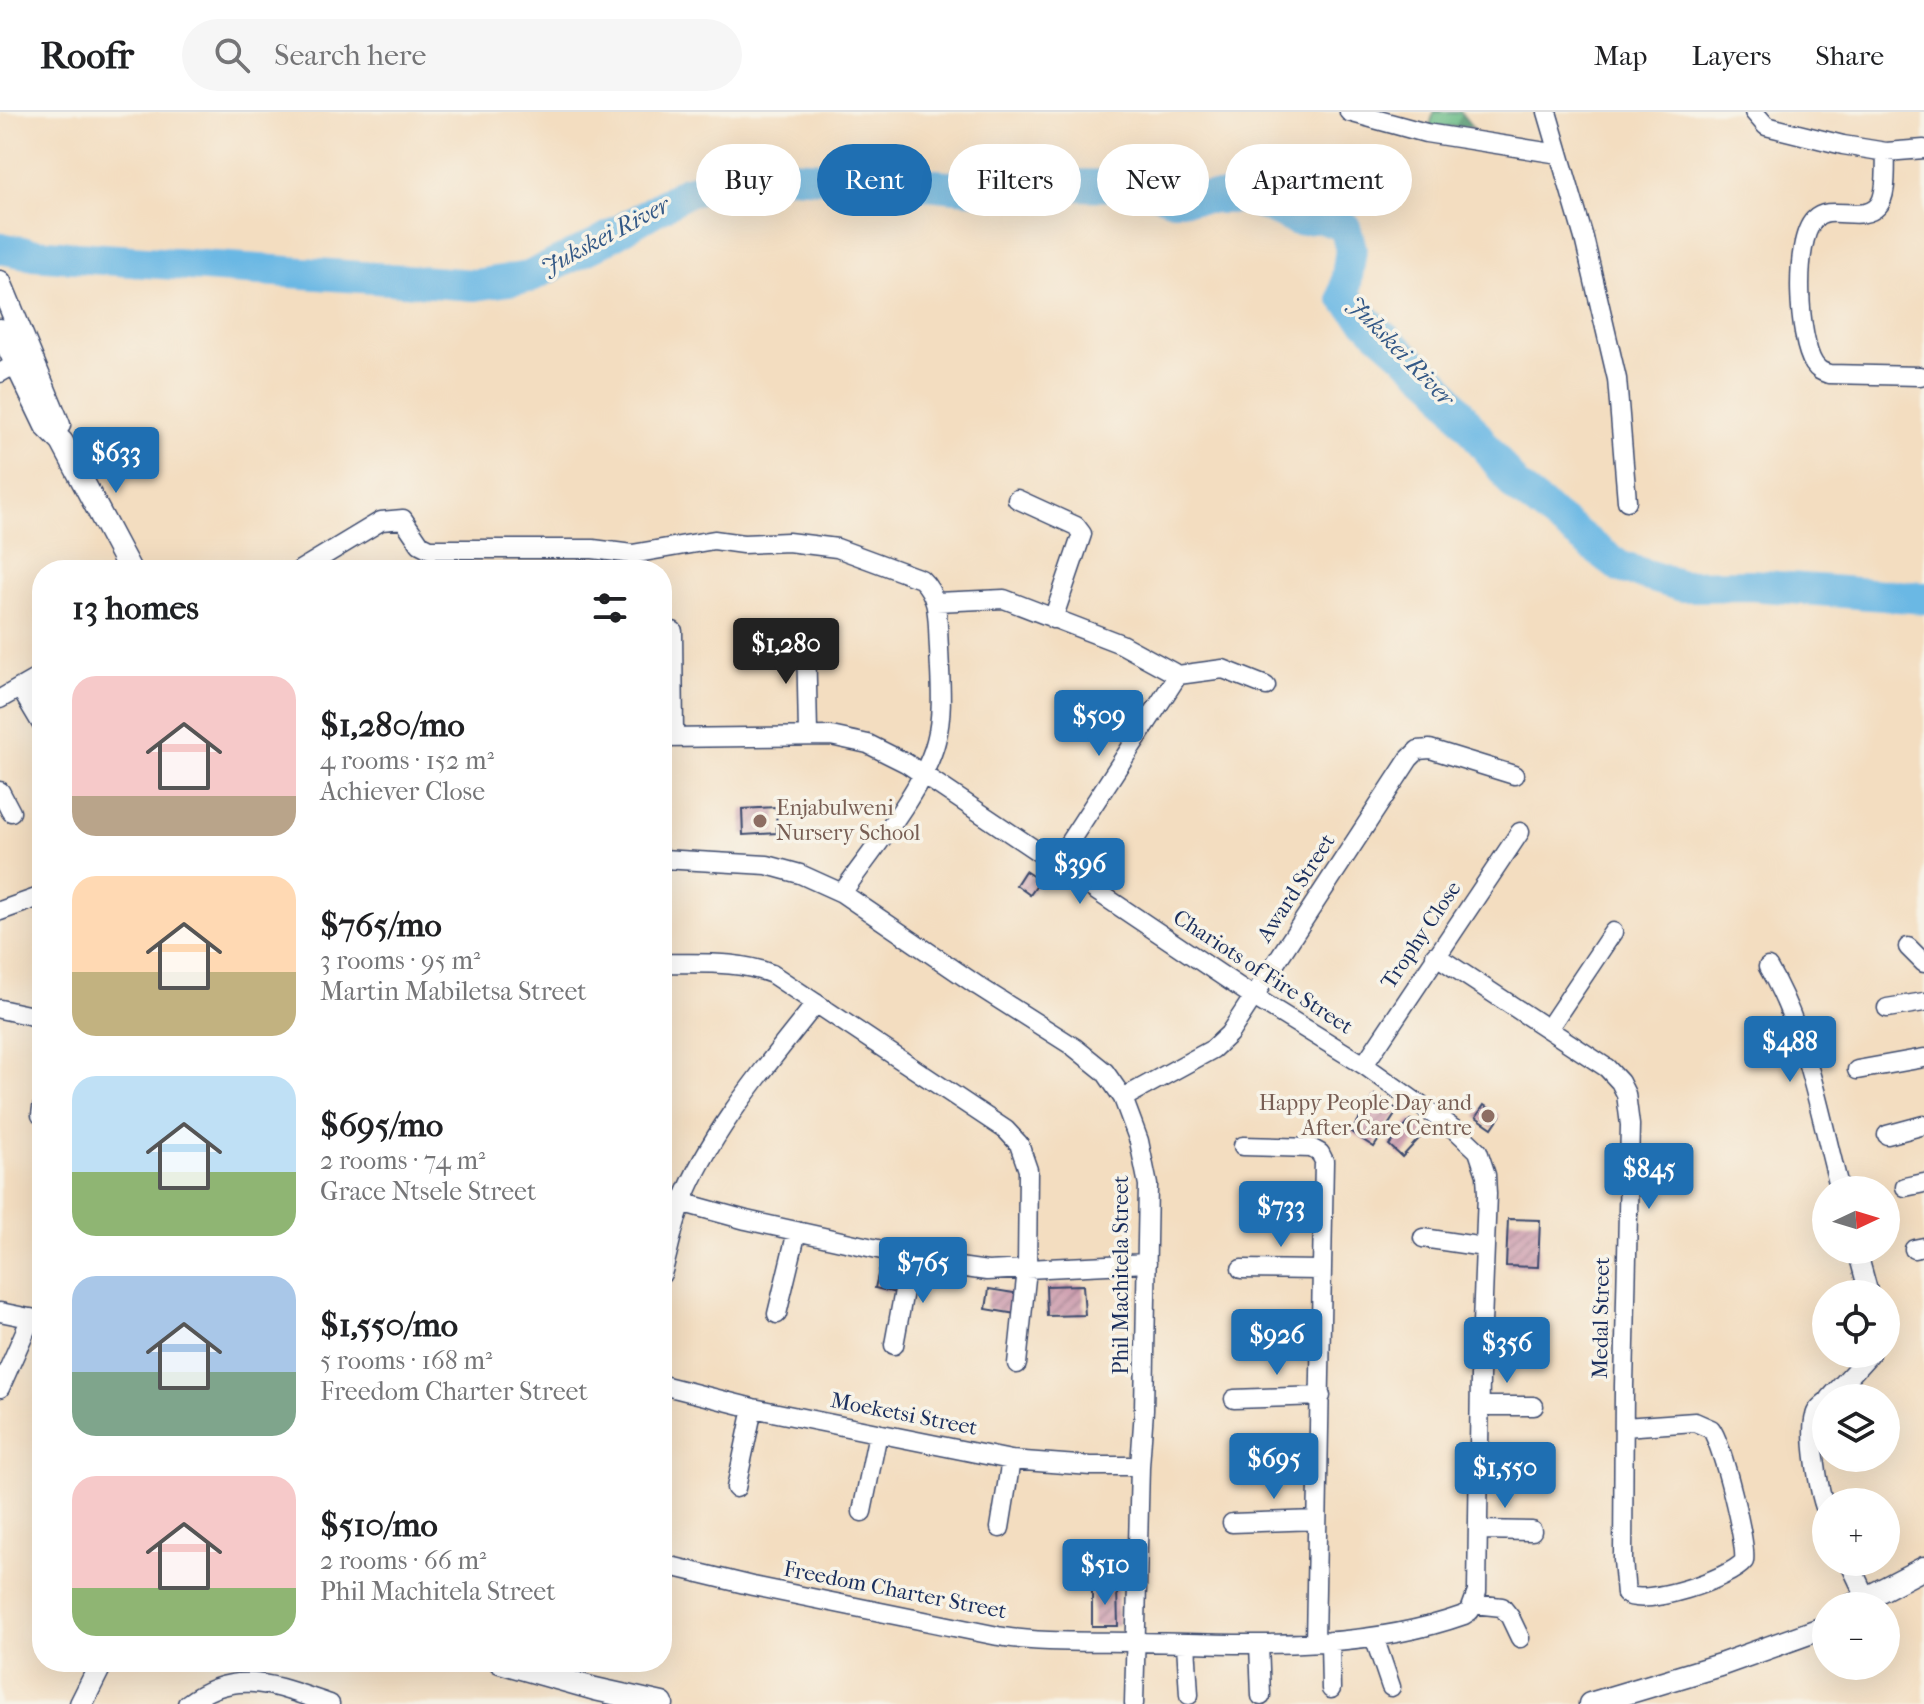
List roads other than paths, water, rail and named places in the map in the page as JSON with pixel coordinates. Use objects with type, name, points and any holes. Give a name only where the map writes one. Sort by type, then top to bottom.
[{"type":"street","points":[[1349,112],[1426,133],[1559,154]]},
{"type":"street","points":[[1547,112],[1584,238],[1617,379],[1627,501]]},
{"type":"street","points":[[1754,112],[1766,126],[1843,145],[1886,152],[1924,149]]},
{"type":"street","points":[[1886,152],[1883,194],[1875,209],[1864,214],[1822,215],[1815,219],[1806,236],[1801,287],[1807,349],[1818,370],[1829,374],[1920,376]]},
{"type":"street","points":[[0,282],[16,364],[46,426],[62,442],[125,560]]},
{"type":"street","points":[[1017,499],[1076,526],[1082,534],[1053,619]]},
{"type":"street","points":[[317,560],[391,518],[403,519],[420,544],[430,549],[593,549],[632,554],[714,540],[743,544],[816,544],[909,572],[931,588],[936,602],[940,718],[936,741],[924,774],[842,893]]},
{"type":"street","points":[[936,602],[1004,599],[1121,644],[1178,675],[1223,669],[1266,686]]},
{"type":"street","points":[[672,652],[673,631]]},
{"type":"street","points":[[806,636],[808,734]]},
{"type":"street","points":[[1055,864],[1178,675]]},
{"type":"street","points":[[0,699],[32,681]]},
{"type":"street","points":[[20,688],[32,708]]},
{"type":"street","name":"Chariots of Fire Street","points":[[672,738],[808,734],[847,738],[868,744],[924,774],[1254,997],[1364,1065],[1458,1132],[1478,1151],[1487,1184],[1484,1247]]},
{"type":"street","name":"Award Street","points":[[1123,1098],[1213,1049],[1229,1034],[1414,754],[1423,748],[1430,749],[1514,775]]},
{"type":"street","points":[[0,791],[11,812]]},
{"type":"street","name":"Trophy Close","points":[[1364,1065],[1520,832]]},
{"type":"street","name":"Phil Machitela Street","points":[[672,860],[767,865],[800,874],[842,893],[1074,1047],[1105,1072],[1123,1098],[1146,1168],[1144,1410],[1134,1704]]},
{"type":"street","points":[[0,911],[32,900]]},
{"type":"street","points":[[1548,1029],[1613,932]]},
{"type":"street","points":[[1908,947],[1924,963]]},
{"type":"street","name":"Medal Street","points":[[1435,955],[1607,1068],[1620,1082],[1629,1107],[1624,1427],[1625,1590],[1628,1596],[1635,1598],[1709,1584],[1738,1568],[1745,1555],[1719,1444],[1711,1429],[1695,1422],[1624,1427]]},
{"type":"street","points":[[672,963],[727,964],[758,968],[772,974],[1006,1130],[1019,1144],[1028,1170],[1027,1269],[1017,1364]]},
{"type":"street","points":[[1768,967],[1785,998],[1799,1037],[1836,1176]]},
{"type":"street","points":[[1887,1008],[1924,1002]]},
{"type":"street","points":[[672,1238],[682,1203],[712,1144],[816,1003]]},
{"type":"street","points":[[0,1009],[32,1016]]},
{"type":"street","points":[[1857,1070],[1924,1058]]},
{"type":"street","points":[[1887,1135],[1924,1125]]},
{"type":"street","points":[[1243,1146],[1299,1146],[1320,1153],[1325,1176],[1317,1520],[1322,1642],[1331,1689]]},
{"type":"street","points":[[1912,1191],[1924,1183]]},
{"type":"street","points":[[672,1200],[910,1258],[987,1271],[1147,1263]]},
{"type":"street","points":[[777,1314],[797,1231]]},
{"type":"street","points":[[1423,1238],[1484,1247],[1477,1592],[1474,1604],[1502,1607],[1520,1638]]},
{"type":"street","points":[[894,1345],[910,1258]]},
{"type":"street","points":[[1241,1269],[1321,1270]]},
{"type":"street","points":[[0,1312],[32,1319]]},
{"type":"street","points":[[0,1388],[32,1328]]},
{"type":"street","points":[[1843,1384],[1857,1368]]},
{"type":"street","name":"Moeketsi Street","points":[[672,1388],[753,1408],[1011,1460],[1140,1466]]},
{"type":"street","points":[[1234,1399],[1321,1396]]},
{"type":"street","points":[[1480,1406],[1534,1406]]},
{"type":"street","points":[[736,1488],[753,1408]]},
{"type":"street","points":[[862,1512],[878,1433]]},
{"type":"street","points":[[1000,1528],[1011,1460]]},
{"type":"street","points":[[1479,1469],[1533,1468]]},
{"type":"street","points":[[1232,1523],[1317,1520]]},
{"type":"street","points":[[1478,1530],[1532,1531]]},
{"type":"street","name":"Freedom Charter Street","points":[[672,1566],[753,1586],[1019,1639],[1259,1644],[1322,1642],[1374,1637],[1457,1618],[1470,1611],[1474,1604]]},
{"type":"street","points":[[1884,1592],[1924,1568]]},
{"type":"street","points":[[1900,1592],[1924,1584]]},
{"type":"street","points":[[1590,1704],[1720,1665],[1812,1630]]},
{"type":"street","points":[[1374,1637],[1391,1687]]},
{"type":"street","points":[[1186,1643],[1189,1695]]},
{"type":"street","points":[[1259,1644],[1261,1696]]},
{"type":"street","points":[[81,1704],[97,1672]]},
{"type":"street","points":[[535,1672],[662,1704]]},
{"type":"street","points":[[187,1704],[212,1689],[250,1680],[330,1704]]},
{"type":"waterway","name":"Jukskei River","points":[[0,248],[32,254],[475,285],[529,277],[597,244],[686,192],[789,175],[1001,191],[1063,185],[1139,186],[1173,198],[1249,198],[1297,220],[1320,217],[1345,227],[1351,249],[1344,297],[1375,329],[1438,384],[1516,487],[1620,567],[1682,586],[1750,585],[1924,598]]},
{"type":"place","name":"Enjabulweni Nursery School","points":[[760,821]]},
{"type":"place","name":"Happy People Day and After Care Centre","points":[[1488,1116]]}]
